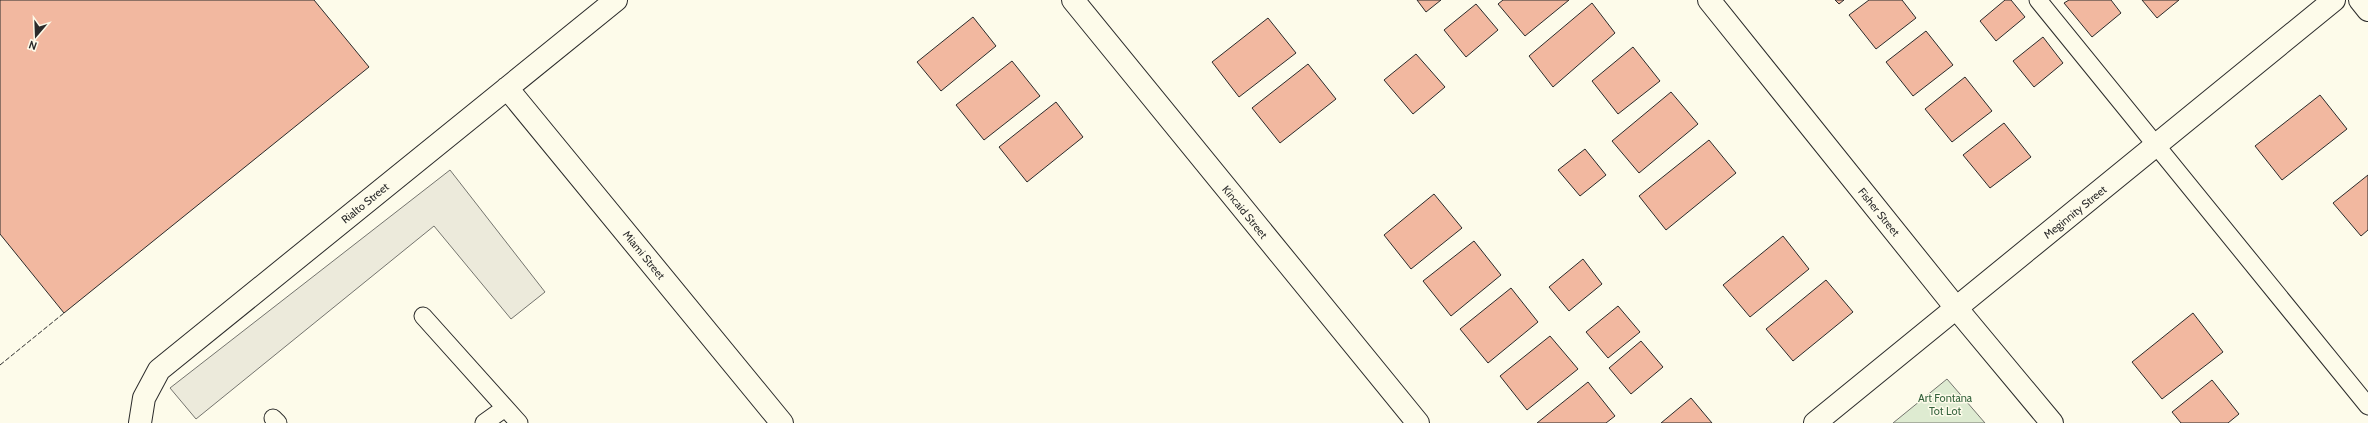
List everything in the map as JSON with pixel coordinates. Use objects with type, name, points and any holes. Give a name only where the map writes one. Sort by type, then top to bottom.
[{"type":"street","name":"Rialto Street","points":[[140,423],[144,398],[159,370],[616,0]]},
{"type":"street","name":"Kincaid Street","points":[[1072,0],[1418,423]]},
{"type":"street","name":"Fisher Street","points":[[1709,0],[1957,309],[2052,423]]},
{"type":"street","name":"Meginnity Street","points":[[1815,423],[1957,309],[2334,0]]},
{"type":"street","points":[[2360,0],[2368,10]]},
{"type":"street","name":"Miami Street","points":[[507,88],[782,423]]},
{"type":"lane","points":[[2038,0],[2158,145],[2368,406]]},
{"type":"lane","points":[[423,316],[519,423]]},
{"type":"lane","points":[[484,423],[505,408]]},
{"type":"green space","name":"Art Fontana Tot Lot","points":[[1947,379],[1985,423],[1893,423]]},
{"type":"shaded area","points":[[450,170],[545,292],[511,319],[434,226],[196,419],[170,388]]},
{"type":"building","points":[[0,0],[314,0],[369,67],[64,313],[0,234]]},
{"type":"building","points":[[1417,0],[1441,0],[1426,12]]},
{"type":"building","points":[[1503,0],[1569,0],[1525,36],[1498,4]]},
{"type":"building","points":[[1835,0],[1844,0],[1839,4]]},
{"type":"building","points":[[1869,0],[1902,0],[1916,18],[1876,49],[1849,15]]},
{"type":"building","points":[[2005,0],[2011,0],[2025,17],[1996,41],[1980,21]]},
{"type":"building","points":[[2069,0],[2111,0],[2121,13],[2092,37],[2064,3]]},
{"type":"building","points":[[2142,0],[2179,0],[2157,18]]},
{"type":"building","points":[[1592,3],[1615,33],[1553,87],[1529,56]]},
{"type":"building","points":[[1476,4],[1498,30],[1466,57],[1444,30]]},
{"type":"building","points":[[973,17],[996,46],[941,91],[917,62]]},
{"type":"building","points":[[1268,18],[1296,53],[1239,97],[1212,62]]},
{"type":"building","points":[[1926,31],[1953,65],[1913,96],[1886,62]]},
{"type":"building","points":[[2043,37],[2063,63],[2034,87],[2013,61]]},
{"type":"building","points":[[1633,47],[1660,81],[1618,114],[1592,81]]},
{"type":"building","points":[[1416,54],[1445,87],[1413,114],[1384,80]]},
{"type":"building","points":[[1012,61],[1040,96],[984,140],[956,105]]},
{"type":"building","points":[[1308,64],[1336,99],[1280,143],[1252,108]]},
{"type":"building","points":[[1965,77],[1992,111],[1952,142],[1925,109]]},
{"type":"building","points":[[1671,92],[1698,124],[1639,173],[1612,141]]},
{"type":"building","points":[[2320,95],[2347,129],[2282,180],[2255,146]]},
{"type":"building","points":[[1056,102],[1083,137],[1027,182],[999,147]]},
{"type":"building","points":[[2004,123],[2031,157],[1990,188],[1963,155]]},
{"type":"building","points":[[1709,140],[1736,173],[1666,230],[1639,196]]},
{"type":"building","points":[[1585,149],[1606,175],[1580,196],[1558,170]]},
{"type":"building","points":[[2368,175],[2368,230],[2361,236],[2333,203]]},
{"type":"building","points":[[1434,194],[1462,228],[1411,269],[1384,235]]},
{"type":"building","points":[[1783,236],[1809,269],[1750,317],[1723,285]]},
{"type":"building","points":[[1474,241],[1501,275],[1451,316],[1423,281]]},
{"type":"building","points":[[1583,259],[1602,284],[1569,311],[1549,287]]},
{"type":"building","points":[[1826,280],[1853,312],[1793,361],[1766,329]]},
{"type":"building","points":[[1511,288],[1538,322],[1488,363],[1460,329]]},
{"type":"building","points":[[1618,306],[1640,332],[1608,358],[1586,332]]},
{"type":"building","points":[[2193,313],[2223,352],[2162,399],[2132,362]]},
{"type":"building","points":[[1550,336],[1578,369],[1527,410],[1500,376]]},
{"type":"building","points":[[1641,341],[1663,367],[1631,394],[1609,368]]},
{"type":"building","points":[[2212,380],[2239,414],[2228,423],[2181,423],[2172,412]]},
{"type":"building","points":[[1588,382],[1615,416],[1606,423],[1537,423]]},
{"type":"building","points":[[1691,398],[1712,423],[1661,423]]},
{"type":"fence","points":[[0,365],[64,313]]}]
